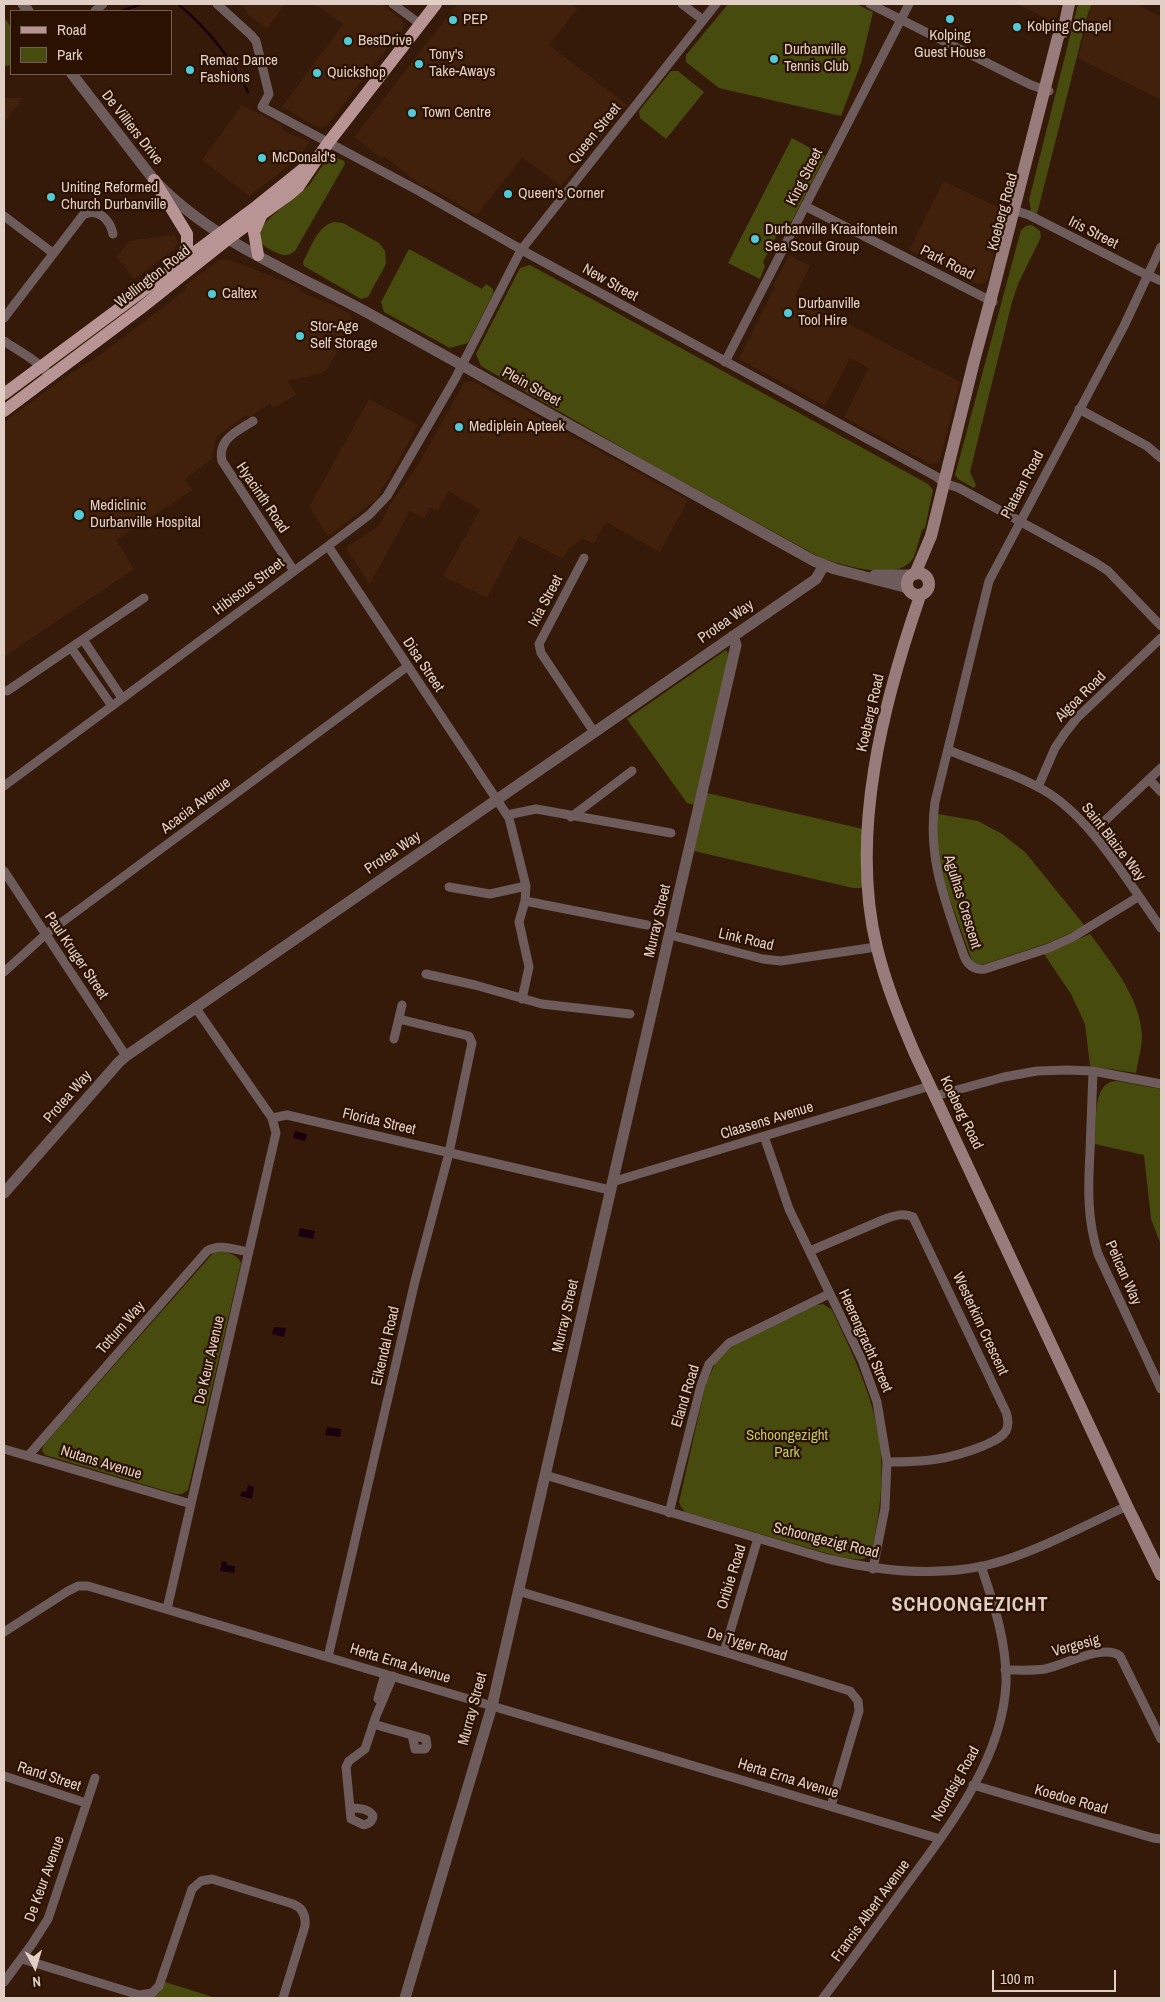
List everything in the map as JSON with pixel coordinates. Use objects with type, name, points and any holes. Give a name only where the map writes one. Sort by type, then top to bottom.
[{"type":"main road","name":"Wellington Road","points":[[4,394],[37,366],[182,261],[261,216],[298,187],[328,143],[436,4]]},
{"type":"main road","name":"Koeberg Road","points":[[918,575],[964,406],[971,389],[1047,90],[1058,37],[1064,24],[1069,4]]},
{"type":"main road","name":"Wellington Road","points":[[4,411],[47,380],[315,161]]},
{"type":"main road","points":[[154,180],[187,234],[182,261]]},
{"type":"main road","points":[[258,255],[254,232],[261,216]]},
{"type":"main road","points":[[918,575],[929,581],[929,588],[926,593],[912,592],[907,581],[918,575]]},
{"type":"main road","name":"Koeberg Road","points":[[912,592],[906,635],[882,732],[872,784],[866,867],[876,947],[889,993],[932,1091],[1161,1575]]},
{"type":"street","name":"New Street","points":[[217,4],[252,35],[256,41],[269,94],[262,107],[427,195],[521,250],[937,477],[944,483],[959,488],[1096,563],[1108,571],[1161,626]]},
{"type":"street","points":[[393,4],[420,24]]},
{"type":"street","points":[[682,4],[703,20]]},
{"type":"street","name":"Queen Street","points":[[462,366],[521,250],[716,4]]},
{"type":"street","points":[[870,4],[1031,85],[1047,90]]},
{"type":"street","name":"King Street","points":[[725,362],[909,4]]},
{"type":"street","name":"De Villiers Drive","points":[[73,75],[154,180],[175,201],[223,236]]},
{"type":"street","name":"Park Road","points":[[805,206],[993,302]]},
{"type":"street","name":"Iris Street","points":[[1016,211],[1029,215],[1161,281]]},
{"type":"street","points":[[4,318],[80,217],[88,212],[95,212],[104,217],[110,224],[113,234]]},
{"type":"street","points":[[4,216],[53,253]]},
{"type":"street","name":"Plein Street","points":[[223,236],[367,313],[824,565],[912,592]]},
{"type":"street","name":"Plataan Road","points":[[948,750],[987,587],[993,571],[1124,326],[1161,247]]},
{"type":"street","points":[[4,341],[37,366],[47,380]]},
{"type":"street","name":"Hibiscus Street","points":[[4,786],[369,515],[387,496],[462,366]]},
{"type":"street","points":[[1079,409],[1147,446],[1161,458]]},
{"type":"street","name":"Hyacinth Road","points":[[253,421],[225,441],[221,453],[222,461],[294,571]]},
{"type":"street","name":"Disa Street","points":[[328,546],[507,815],[513,829],[526,886],[525,901],[519,922],[529,967],[522,999]]},
{"type":"street","name":"Ixia Street","points":[[584,558],[539,644],[541,653],[594,732]]},
{"type":"street","name":"Protea Way","points":[[4,1193],[118,1062],[816,579],[824,565]]},
{"type":"street","name":"Plein Street","points":[[846,573],[918,575]]},
{"type":"street","points":[[7,691],[144,598]]},
{"type":"street","name":"Murray Street","points":[[405,1998],[492,1706],[736,645],[733,636]]},
{"type":"street","name":"Algoa Road","points":[[1038,787],[1055,748],[1064,733],[1077,718],[1161,638]]},
{"type":"street","points":[[84,640],[122,698]]},
{"type":"street","points":[[72,648],[112,706]]},
{"type":"street","name":"Acacia Avenue","points":[[4,972],[46,934],[408,666]]},
{"type":"street","name":"Saint Blaize Way","points":[[948,750],[1038,787],[1068,807],[1092,833],[1161,928]]},
{"type":"street","name":"Agulhas Crescent","points":[[948,750],[935,802],[933,846],[938,881],[968,964],[976,969],[985,969],[1049,948],[1087,930],[1138,897]]},
{"type":"street","points":[[1092,833],[1161,768]]},
{"type":"street","points":[[571,817],[632,771]]},
{"type":"street","points":[[1149,779],[1161,792]]},
{"type":"street","points":[[507,815],[536,809],[571,817],[672,834]]},
{"type":"street","name":"Paul Kruger Street","points":[[4,871],[126,1056]]},
{"type":"street","points":[[449,887],[490,894],[526,886]]},
{"type":"street","points":[[525,901],[647,925]]},
{"type":"street","name":"Link Road","points":[[670,936],[763,959],[781,961],[876,947]]},
{"type":"street","points":[[426,974],[475,985],[542,1004],[630,1014]]},
{"type":"street","points":[[394,1039],[402,1005]]},
{"type":"street","points":[[195,1007],[272,1118]]},
{"type":"street","name":"Eikendal Road","points":[[328,1657],[415,1281],[449,1153],[472,1043],[469,1036],[399,1019]]},
{"type":"street","name":"Claasens Avenue","points":[[611,1186],[764,1136],[932,1091],[1004,1077],[1037,1072],[1093,1071],[1161,1084]]},
{"type":"street","name":"Pelican Way","points":[[1093,1071],[1088,1191],[1092,1238],[1161,1387]]},
{"type":"street","name":"Florida Street","points":[[272,1118],[287,1116],[449,1153],[611,1186]]},
{"type":"street","name":"De Keur Avenue","points":[[167,1609],[276,1133],[272,1118]]},
{"type":"street","name":"Heerengracht Street","points":[[764,1136],[789,1209],[871,1384],[881,1420],[887,1462],[884,1508],[873,1569]]},
{"type":"street","name":"Westerkim Crescent","points":[[810,1251],[885,1219],[898,1215],[914,1217],[1006,1412],[1007,1430],[997,1440],[945,1459],[920,1462],[887,1462]]},
{"type":"street","name":"Tottum Way","points":[[28,1456],[207,1251],[213,1247],[221,1247],[249,1252]]},
{"type":"street","name":"Eland Road","points":[[668,1513],[701,1385],[709,1364],[729,1343],[829,1294]]},
{"type":"street","name":"Nutans Avenue","points":[[4,1449],[191,1504]]},
{"type":"street","name":"Schoongezigt Road","points":[[545,1475],[828,1559],[873,1569],[895,1571],[927,1571],[981,1566],[1004,1560],[1061,1538],[1127,1506]]},
{"type":"street","name":"Oribie Road","points":[[724,1652],[758,1538]]},
{"type":"street","name":"Noordsig Road","points":[[940,1839],[973,1785],[988,1756],[1000,1722],[1006,1685],[1000,1624],[981,1566]]},
{"type":"street","name":"Herta Erna Avenue","points":[[4,1632],[68,1590],[78,1586],[93,1587],[940,1839]]},
{"type":"street","name":"De Tyger Road","points":[[518,1592],[846,1689],[856,1698],[859,1707],[830,1806]]},
{"type":"street","name":"Vergesig","points":[[1005,1670],[1044,1669],[1103,1652],[1116,1653],[1120,1656],[1161,1739]]},
{"type":"street","points":[[350,1808],[346,1767],[349,1762],[365,1749],[389,1675]]},
{"type":"street","points":[[374,1720],[412,1735]]},
{"type":"street","name":"Rand Street","points":[[4,1776],[86,1803]]},
{"type":"street","name":"De Keur Avenue","points":[[4,1982],[48,1919],[95,1778]]},
{"type":"street","name":"Koedoe Road","points":[[973,1785],[1161,1839]]},
{"type":"street","name":"Francis Albert Avenue","points":[[823,1998],[940,1839]]},
{"type":"street","points":[[22,1958],[139,1995],[152,1993],[159,1986],[192,1889],[201,1881],[212,1879],[293,1904],[302,1910],[305,1918],[304,1926],[283,1998]]},
{"type":"shaded area","points":[[239,4],[285,4],[267,29],[247,14],[246,9]]},
{"type":"shaded area","points":[[315,4],[380,4],[402,19],[403,28],[327,125],[318,127],[282,107],[343,24]]},
{"type":"shaded area","points":[[457,4],[570,4],[577,9],[549,45],[627,105],[561,186],[522,157],[477,215],[425,185],[423,187],[384,156],[382,159],[354,137]]},
{"type":"shaded area","points":[[1018,4],[1060,4],[1055,23]]},
{"type":"shaded area","points":[[1092,4],[1136,4],[1161,17],[1161,100],[1078,58]]},
{"type":"shaded area","points":[[4,98],[23,98],[4,123]]},
{"type":"shaded area","points":[[242,105],[281,125],[283,131],[310,142],[294,162],[249,196],[202,160]]},
{"type":"shaded area","points":[[944,181],[1005,211],[987,281],[979,285],[909,250]]},
{"type":"shaded area","points":[[175,235],[178,244],[173,250],[134,279],[117,257],[129,241]]},
{"type":"shaded area","points":[[789,255],[810,266],[795,296],[960,382],[939,462],[930,464],[844,417],[869,368],[850,358],[825,406],[739,359]]},
{"type":"shaded area","points":[[227,259],[302,288],[298,291],[350,314],[353,323],[328,368],[322,373],[288,381],[296,395],[273,408],[270,403],[248,418],[246,415],[216,437],[212,459],[185,479],[192,490],[116,540],[134,569],[4,657],[4,422],[64,378],[101,354],[170,302],[187,288],[185,285],[219,260]]},
{"type":"shaded area","points":[[472,381],[688,500],[660,552],[606,522],[594,544],[583,538],[568,550],[563,559],[519,536],[487,598],[443,576],[480,510],[448,491],[438,511],[430,507],[424,518],[410,511],[370,584],[346,548],[380,525],[390,504],[418,465],[464,383]]},
{"type":"shaded area","points":[[369,399],[418,425],[376,500],[328,536],[309,507]]},
{"type":"shaded area","points":[[295,1131],[307,1134],[305,1141],[293,1138]]},
{"type":"shaded area","points":[[300,1228],[315,1231],[313,1239],[298,1236]]},
{"type":"shaded area","points":[[274,1327],[286,1328],[284,1337],[272,1334]]},
{"type":"shaded area","points":[[327,1427],[341,1429],[340,1437],[325,1435]]},
{"type":"shaded area","points":[[248,1485],[254,1487],[252,1499],[240,1496],[242,1491],[246,1492]]},
{"type":"shaded area","points":[[222,1561],[227,1562],[227,1565],[235,1566],[234,1573],[220,1571]]},
{"type":"green space","name":"Durbanville Tennis Club","points":[[728,4],[856,4],[873,12],[861,63],[841,116],[719,88],[686,62],[686,55]]},
{"type":"green space","points":[[1078,4],[1092,4],[1088,13],[1037,214],[1031,211],[1029,200]]},
{"type":"green space","points":[[4,17],[10,26],[10,65],[4,66]]},
{"type":"green space","points":[[671,71],[678,71],[704,92],[666,139],[640,118],[639,111]]},
{"type":"green space","points":[[792,138],[825,156],[792,221],[783,223],[763,262],[765,266],[760,279],[728,263]]},
{"type":"green space","points":[[335,157],[344,161],[345,164],[295,251],[289,255],[282,255],[264,246],[261,242],[260,234],[265,223],[309,185],[327,161]]},
{"type":"green space","points":[[334,222],[343,223],[379,243],[385,251],[386,264],[368,297],[361,299],[304,266],[303,262],[319,233],[328,224]]},
{"type":"green space","points":[[1032,225],[1040,231],[1041,237],[1018,284],[1012,302],[970,472],[976,485],[974,488],[958,479],[955,475],[1021,230],[1026,226]]},
{"type":"green space","points":[[409,249],[482,289],[486,284],[493,289],[493,294],[468,343],[450,348],[384,312],[381,302]]},
{"type":"green space","points":[[530,265],[928,484],[933,490],[925,528],[922,530],[912,560],[904,567],[882,571],[855,568],[821,558],[645,461],[481,366],[476,354],[520,268]]},
{"type":"green space","points":[[726,650],[728,653],[727,663],[694,805],[687,803],[627,719]]},
{"type":"green space","points":[[707,793],[863,829],[863,885],[861,888],[853,888],[694,851]]},
{"type":"green space","points":[[938,814],[978,821],[1002,834],[1025,852],[1085,926],[1051,942],[985,964],[978,964],[972,961],[943,880],[937,850]]},
{"type":"green space","points":[[1090,934],[1123,981],[1136,1007],[1142,1035],[1136,1073],[1090,1066],[1085,1024],[1071,994],[1044,954]]},
{"type":"green space","points":[[1117,1081],[1161,1089],[1161,1245],[1151,1219],[1144,1155],[1095,1144],[1099,1096],[1103,1088],[1109,1083]]},
{"type":"green space","points":[[214,1252],[230,1253],[241,1263],[188,1490],[182,1494],[176,1494],[45,1455],[42,1451],[43,1446]]},
{"type":"green space","name":"Schoongezight Park","points":[[823,1304],[832,1310],[856,1363],[874,1412],[879,1438],[882,1464],[881,1492],[873,1544],[869,1556],[865,1559],[836,1556],[685,1512],[679,1502],[706,1383],[716,1362],[735,1344],[817,1305]]},
{"type":"green space","points":[[165,1982],[216,1998],[150,1998],[159,1993]]},
{"type":"waterway","points":[[124,10],[142,4]]},
{"type":"waterway","points":[[178,4],[218,44],[248,92]]},
{"type":"place","name":"Kolping Guest House","points":[[950,19]]},
{"type":"place","name":"PEP","points":[[453,20]]},
{"type":"place","name":"Kolping Chapel","points":[[1017,27]]},
{"type":"place","name":"BestDrive","points":[[348,41]]},
{"type":"place","name":"Durbanville Tennis Club","points":[[774,59]]},
{"type":"place","name":"Tony's Take-Aways","points":[[419,64]]},
{"type":"place","name":"Remac Dance Fashions","points":[[190,70]]},
{"type":"place","name":"Quickshop","points":[[317,73]]},
{"type":"place","name":"Town Centre","points":[[412,113]]},
{"type":"place","name":"McDonald's","points":[[262,158]]},
{"type":"place","name":"Queen's Corner","points":[[508,194]]},
{"type":"place","name":"Uniting Reformed Church Durbanville","points":[[51,197]]},
{"type":"place","name":"Durbanville Kraaifontein Sea Scout Group","points":[[755,239]]},
{"type":"place","name":"Caltex","points":[[212,294]]},
{"type":"place","name":"Durbanville Tool Hire","points":[[788,313]]},
{"type":"place","name":"Stor-Age Self Storage","points":[[300,336]]},
{"type":"place","name":"Mediplein Apteek","points":[[459,427]]},
{"type":"place","name":"Mediclinic Durbanville Hospital","points":[[79,515]]},
{"type":"district","name":"SCHOONGEZICHT","points":[[970,1606]]}]
